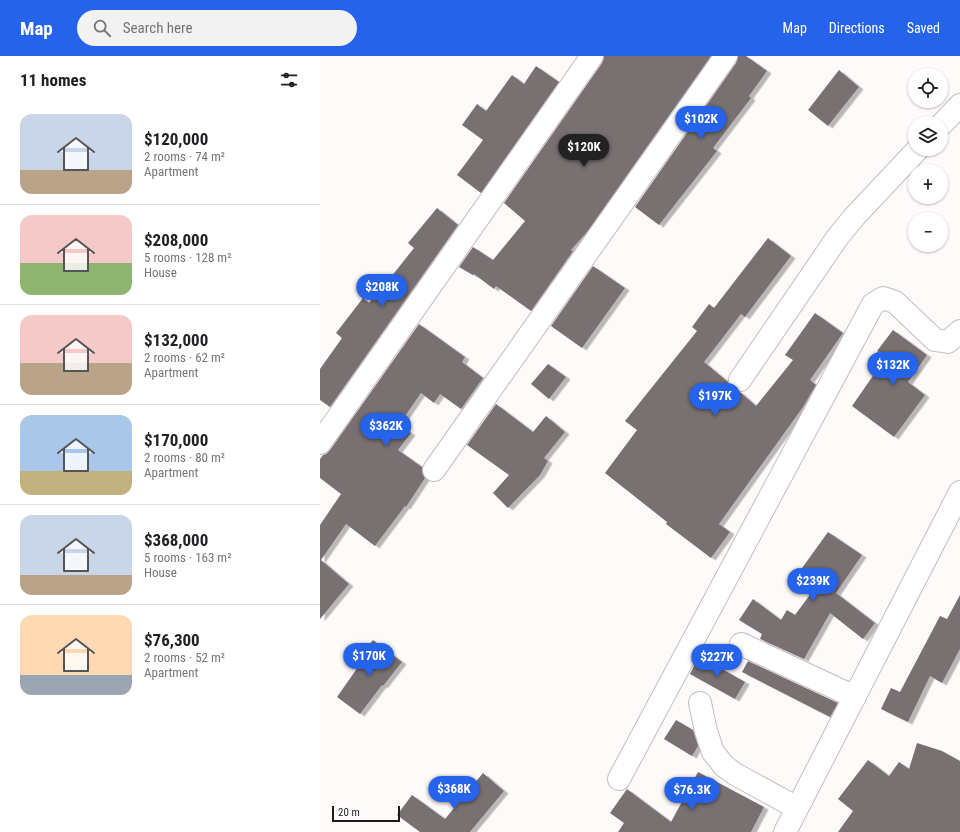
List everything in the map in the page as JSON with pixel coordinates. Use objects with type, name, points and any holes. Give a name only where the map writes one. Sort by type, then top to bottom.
[{"type":"street","points":[[320,443],[592,56]]},
{"type":"street","points":[[434,470],[726,56]]},
{"type":"street","points":[[948,118],[960,105]]},
{"type":"street","points":[[740,380],[837,238],[855,216],[911,156]]},
{"type":"street","points":[[619,779],[873,304],[883,298],[895,302],[935,340],[948,342],[960,331]]},
{"type":"street","points":[[785,832],[960,492]]},
{"type":"street","points":[[741,644],[855,697]]},
{"type":"street","points":[[700,702],[706,731],[713,752],[724,766],[735,774],[797,808]]},
{"type":"building","points":[[604,56],[711,56],[587,232],[571,250],[573,251],[531,311],[496,286],[494,289],[474,274],[473,275],[459,267],[473,247],[493,260],[525,221],[504,203],[602,63]]},
{"type":"building","points":[[738,56],[746,56],[767,71],[749,96],[751,98],[713,148],[717,151],[659,225],[635,207],[736,63]]},
{"type":"building","points":[[536,66],[559,82],[481,193],[457,175],[483,140],[462,125],[477,104],[486,111],[512,75],[524,84]]},
{"type":"building","points":[[839,70],[859,87],[828,126],[808,110]]},
{"type":"building","points":[[437,208],[458,225],[330,407],[320,400],[320,369],[342,338],[336,333],[363,298],[369,303],[386,281],[387,282],[414,248],[408,243]]},
{"type":"building","points":[[768,238],[791,256],[745,317],[741,314],[704,362],[728,382],[729,386],[733,390],[740,392],[756,406],[793,360],[785,355],[815,313],[843,333],[810,380],[816,385],[803,407],[719,524],[730,532],[711,558],[666,524],[667,522],[605,473],[637,430],[625,421],[697,331],[692,327],[709,304],[714,308]]},
{"type":"building","points":[[593,266],[625,288],[582,348],[551,326]]},
{"type":"building","points":[[419,324],[465,357],[462,362],[483,378],[461,409],[440,394],[434,403],[421,393],[399,425],[411,433],[398,450],[422,467],[425,478],[406,507],[405,506],[375,546],[346,524],[321,560],[349,584],[320,619],[320,525],[341,494],[320,478],[320,459],[330,450]]},
{"type":"building","points":[[893,330],[927,355],[908,382],[925,395],[894,437],[852,406],[886,357],[877,351]]},
{"type":"building","points":[[548,364],[566,377],[549,399],[531,384]]},
{"type":"building","points":[[496,404],[533,432],[546,416],[565,432],[544,458],[548,461],[540,475],[508,508],[493,493],[509,475],[467,445]]},
{"type":"building","points":[[828,532],[862,555],[836,593],[875,623],[863,639],[830,613],[804,659],[760,639],[762,634],[739,620],[753,599],[781,620],[787,610],[795,615],[815,588],[797,575]]},
{"type":"building","points":[[960,595],[960,649],[942,683],[930,676],[908,722],[881,709],[891,688],[900,692],[940,616],[947,619]]},
{"type":"building","points":[[373,640],[402,662],[360,714],[337,697],[358,667],[355,664]]},
{"type":"building","points":[[699,656],[745,682],[735,699],[690,674]]},
{"type":"building","points":[[748,661],[838,703],[830,717],[742,672]]},
{"type":"building","points":[[676,720],[693,730],[698,746],[692,756],[664,739]]},
{"type":"building","points":[[917,743],[942,751],[960,761],[960,832],[838,832],[853,811],[838,799],[868,760],[889,776],[899,762],[909,769]]},
{"type":"building","points":[[698,772],[764,807],[751,832],[618,832],[624,823],[610,813],[627,789],[671,822]]},
{"type":"building","points":[[483,773],[504,791],[470,832],[420,832],[397,815],[412,795],[445,819]]}]
